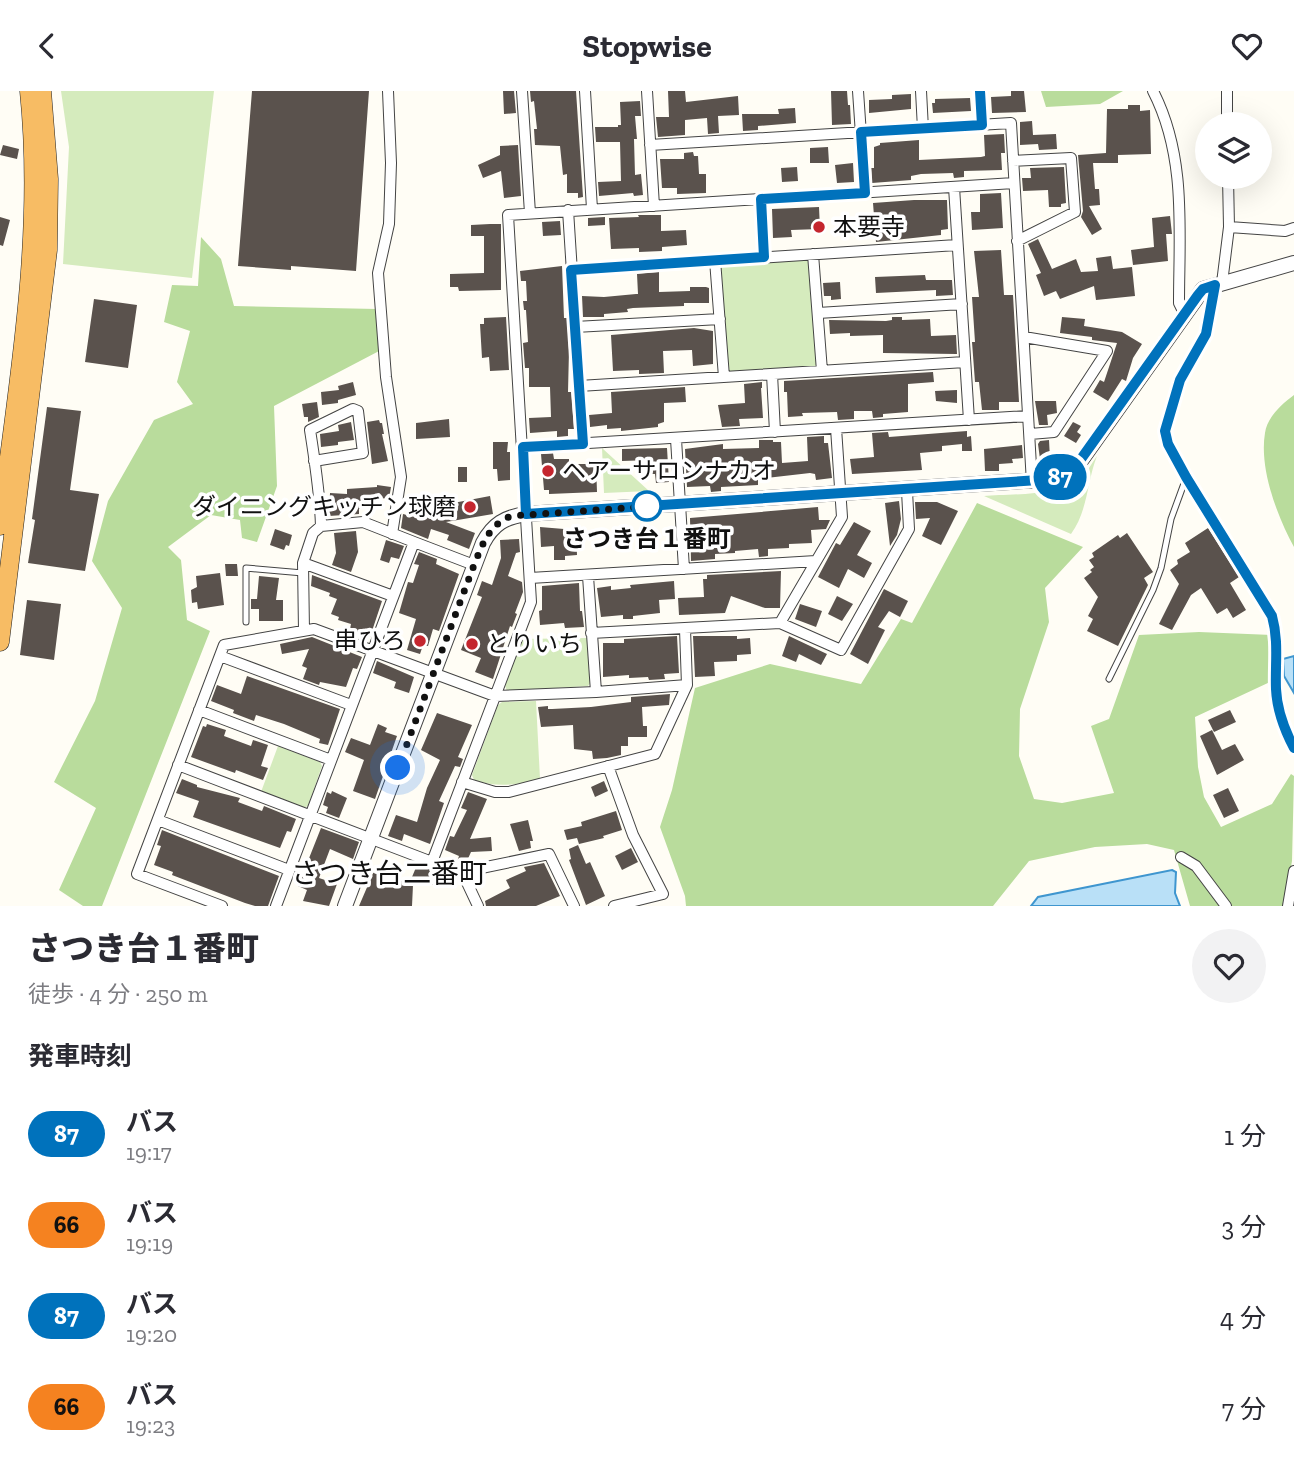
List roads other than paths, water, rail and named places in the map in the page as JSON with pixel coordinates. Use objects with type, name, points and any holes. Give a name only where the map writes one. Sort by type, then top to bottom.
[{"type":"highway","points":[[0,526],[35,220],[35,167],[29,91]]},
{"type":"highway","points":[[0,642],[48,250],[49,179],[42,91]]},
{"type":"street","points":[[388,91],[391,163],[389,223],[379,265],[378,291],[386,377],[401,477],[392,534]]},
{"type":"street","points":[[522,91],[530,213]]},
{"type":"street","points":[[585,91],[593,209]]},
{"type":"street","points":[[647,91],[654,206]]},
{"type":"street","points":[[859,91],[865,193]]},
{"type":"street","points":[[921,91],[923,129]]},
{"type":"street","points":[[980,91],[982,125]]},
{"type":"street","points":[[1153,91],[1171,137],[1180,189],[1179,303],[1184,313]]},
{"type":"street","points":[[1227,91],[1227,112]]},
{"type":"street","points":[[650,145],[1011,123],[1032,482]]},
{"type":"street","points":[[1013,161],[1071,158],[1075,212],[1017,241]]},
{"type":"street","points":[[432,862],[529,607],[523,447],[508,215],[1014,183]]},
{"type":"street","points":[[954,187],[969,420]]},
{"type":"street","points":[[1228,189],[1229,227],[1219,284],[1206,334],[1180,380],[1166,424],[1168,444],[1272,616],[1278,641],[1276,687],[1279,710],[1294,748]]},
{"type":"street","points":[[761,199],[764,257]]},
{"type":"street","points":[[568,210],[583,444]]},
{"type":"street","points":[[1229,227],[1285,231],[1294,228]]},
{"type":"street","points":[[571,270],[957,245]]},
{"type":"street","points":[[813,254],[822,371]]},
{"type":"street","points":[[715,260],[724,377]]},
{"type":"street","points":[[345,906],[482,543],[492,529],[511,516],[1054,479],[1076,466],[1203,289],[1294,263]]},
{"type":"street","points":[[818,313],[962,304]]},
{"type":"street","points":[[575,327],[720,319]]},
{"type":"street","points":[[1024,337],[1107,351],[1054,432],[1030,434]]},
{"type":"street","points":[[579,386],[965,362]]},
{"type":"street","points":[[772,374],[775,432]]},
{"type":"street","points":[[314,461],[363,453],[358,411],[353,409],[310,430],[314,461],[320,494],[321,526]]},
{"type":"street","points":[[523,447],[1028,416]]},
{"type":"street","points":[[780,623],[842,517],[836,428]]},
{"type":"street","points":[[676,439],[684,569]]},
{"type":"street","points":[[591,633],[780,623],[841,650],[909,529],[907,491]]},
{"type":"street","points":[[303,631],[303,568],[313,533],[321,526],[363,522],[474,565]]},
{"type":"street","points":[[276,906],[414,542]]},
{"type":"street","points":[[530,579],[816,561]]},
{"type":"street","points":[[303,568],[393,596]]},
{"type":"street","points":[[588,576],[596,692]]},
{"type":"street","points":[[222,906],[137,874],[224,645],[314,629],[495,697],[687,685]]},
{"type":"street","points":[[462,782],[495,792],[509,792],[655,754],[687,685],[685,629]]},
{"type":"street","points":[[220,656],[351,705]]},
{"type":"street","points":[[199,710],[331,760]]},
{"type":"street","points":[[178,765],[462,872],[549,854],[574,906]]},
{"type":"street","points":[[608,766],[634,835],[663,894],[614,906]]},
{"type":"street","points":[[158,820],[289,870]]},
{"type":"street","points":[[1181,857],[1196,866],[1226,906]]},
{"type":"street","points":[[1287,906],[1294,871]]},
{"type":"street","points":[[462,872],[478,906]]},
{"type":"lane","points":[[1109,680],[1153,590],[1161,568],[1171,519],[1186,477]]},
{"type":"lane","points":[[246,622],[246,568],[303,568]]},
{"type":"water","points":[[1294,656],[1294,693],[1284,676],[1283,659]]},
{"type":"water","points":[[1172,870],[1176,872],[1175,893],[1180,906],[1031,906],[1038,897]]},
{"type":"place","name":"本要寺","points":[[819,227]]},
{"type":"place","name":"ヘアーサロンナカオ","points":[[548,471]]},
{"type":"place","name":"さつき台１番町","points":[[647,506]]},
{"type":"place","name":"ダイニングキッチン球磨","points":[[470,507]]},
{"type":"place","name":"串ひろ","points":[[420,641]]},
{"type":"place","name":"とりいち","points":[[472,644]]},
{"type":"district","name":"さつき台二番町","points":[[389,873]]}]
